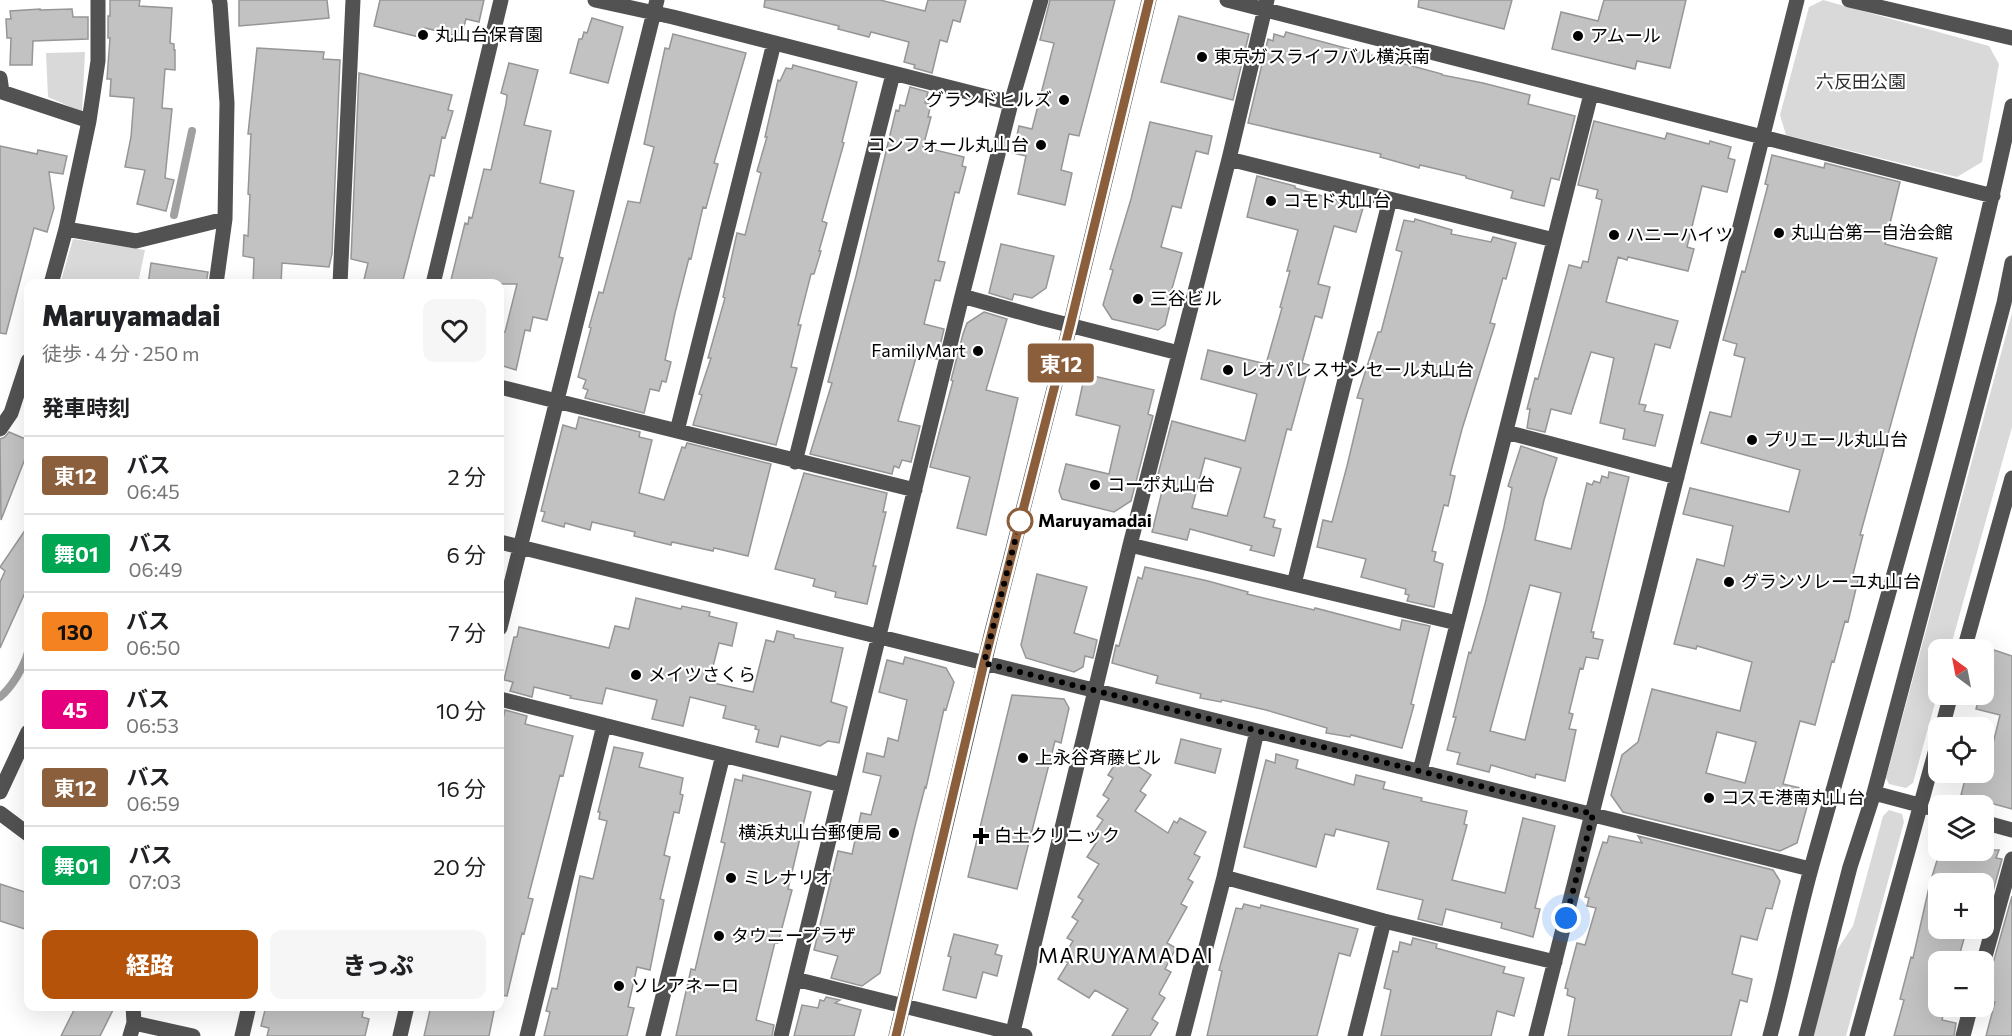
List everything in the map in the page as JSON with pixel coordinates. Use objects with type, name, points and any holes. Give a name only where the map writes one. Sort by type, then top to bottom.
[{"type":"street","points":[[52,279],[66,229],[89,121],[98,61],[98,0]]},
{"type":"street","points":[[217,279],[225,219],[227,103],[219,0]]},
{"type":"street","points":[[340,279],[354,0]]},
{"type":"street","points":[[434,279],[501,0]]},
{"type":"street","points":[[596,0],[655,7],[774,43],[1011,103]]},
{"type":"street","points":[[781,1036],[962,296],[1011,103],[1041,0]]},
{"type":"street","points":[[896,1036],[984,663],[1070,326],[1149,0]]},
{"type":"street","points":[[1227,0],[1266,5],[1592,94],[1993,196]]},
{"type":"street","points":[[1536,1036],[1797,0]]},
{"type":"street","points":[[1848,0],[2012,38]]},
{"type":"street","points":[[795,979],[1017,1035],[1130,545],[1266,5]]},
{"type":"street","points":[[504,612],[655,7]]},
{"type":"street","points":[[677,431],[774,43]]},
{"type":"street","points":[[795,462],[893,74]]},
{"type":"street","points":[[0,78],[2,92],[89,121]]},
{"type":"street","points":[[1420,771],[1592,94]]},
{"type":"street","points":[[1770,1036],[1810,869],[1917,493],[1993,196],[2012,106]]},
{"type":"street","points":[[1229,159],[1554,240]]},
{"type":"street","points":[[1294,584],[1390,199]]},
{"type":"street","points":[[66,229],[136,241],[225,219]]},
{"type":"street","points":[[1806,1036],[1850,867],[1874,793],[2004,303],[2012,263]]},
{"type":"street","points":[[962,296],[1179,353]]},
{"type":"street","points":[[0,429],[11,413],[24,373]]},
{"type":"street","points":[[504,388],[915,490]]},
{"type":"street","points":[[1506,432],[1677,477]]},
{"type":"street","points":[[1967,639],[2012,478]]},
{"type":"street","points":[[504,543],[1810,869]]},
{"type":"street","points":[[1130,545],[1457,623]]},
{"type":"street","points":[[504,700],[842,785]]},
{"type":"street","points":[[527,1036],[604,724]]},
{"type":"street","points":[[1183,1036],[1224,877],[1257,730]]},
{"type":"street","points":[[0,792],[24,741]]},
{"type":"street","points":[[652,1036],[723,755]]},
{"type":"street","points":[[1857,1036],[1928,778]]},
{"type":"street","points":[[1874,793],[1928,808]]},
{"type":"street","points":[[0,813],[24,831]]},
{"type":"street","points":[[1994,825],[2012,830]]},
{"type":"street","points":[[1987,951],[2012,859]]},
{"type":"street","points":[[1224,877],[1384,921],[1555,962]]},
{"type":"street","points":[[1354,1036],[1384,921]]},
{"type":"street","points":[[133,1011],[132,1030],[194,1036]]},
{"type":"street","points":[[242,1036],[248,1011]]},
{"type":"street","points":[[399,1036],[406,1011]]},
{"type":"street","points":[[1963,1036],[1968,1017]]},
{"type":"green space","name":"六反田公園","points":[[1823,0],[1989,46],[1999,64],[1982,162],[1957,177],[1786,135],[1780,115],[1809,7]]},
{"type":"green space","points":[[85,52],[82,112],[48,97],[46,53]]},
{"type":"green space","points":[[73,239],[145,250],[139,279],[61,279]]},
{"type":"green space","points":[[2012,313],[2012,427],[1953,639],[1928,639],[1928,705],[1934,705],[1931,717],[1928,717],[1928,728],[1913,783],[1906,788],[1889,784],[1886,778]]},
{"type":"green space","points":[[1889,810],[1902,814],[1904,822],[1846,1036],[1813,1036],[1835,953],[1853,926],[1883,816]]},
{"type":"building","points":[[110,0],[140,0],[139,6],[172,8],[170,43],[174,44],[175,70],[165,69],[162,108],[172,109],[165,178],[174,180],[166,211],[137,204],[145,170],[125,167],[131,137],[134,98],[110,96],[111,79],[107,79]]},
{"type":"building","points":[[239,0],[327,0],[329,18],[239,26]]},
{"type":"building","points":[[380,0],[484,0],[479,22],[466,19],[461,37],[425,28],[423,38],[374,26]]},
{"type":"building","points":[[765,0],[880,0],[925,11],[928,0],[966,0],[960,22],[953,20],[947,42],[940,40],[932,73],[914,68],[915,65],[904,62],[909,42],[871,32],[869,37],[838,29],[839,26],[764,7]]},
{"type":"building","points":[[1050,0],[1115,0],[1079,136],[1069,134],[1061,170],[1072,173],[1065,205],[1018,194],[1026,156],[1013,153],[1019,126],[1032,129],[1054,43],[1040,40]]},
{"type":"building","points":[[1419,0],[1512,0],[1504,29],[1418,7]]},
{"type":"building","points":[[1604,0],[1686,0],[1670,68],[1637,61],[1635,69],[1552,49],[1561,12],[1598,21]]},
{"type":"building","points":[[72,9],[73,17],[88,17],[88,39],[33,41],[32,65],[10,65],[11,38],[7,38],[6,19],[11,19],[10,11]]},
{"type":"building","name":"東京ガスライフバル横浜南","points":[[1179,16],[1249,34],[1233,100],[1161,82]]},
{"type":"building","points":[[592,18],[623,27],[608,83],[570,73],[579,39],[582,39],[584,32],[587,33]]},
{"type":"building","points":[[1286,32],[1442,75],[1530,95],[1528,104],[1575,116],[1559,180],[1551,178],[1544,206],[1511,198],[1513,191],[1466,178],[1466,176],[1420,165],[1419,168],[1380,157],[1381,154],[1248,123],[1268,39],[1273,41],[1274,34],[1284,37]]},
{"type":"building","points":[[673,34],[746,53],[714,163],[718,164],[706,208],[703,207],[675,313],[665,360],[671,362],[666,382],[662,381],[659,391],[650,389],[644,413],[585,398],[588,390],[583,388],[586,380],[578,377],[591,328],[589,327],[599,292],[603,293],[628,201],[640,203],[654,147],[644,144],[665,48],[669,49]]},
{"type":"building","points":[[257,48],[324,52],[323,59],[340,60],[332,254],[329,267],[282,263],[281,279],[253,279],[254,258],[243,256],[244,235],[248,236],[250,195],[248,194],[251,134],[248,134]]},
{"type":"building","points":[[509,63],[538,70],[524,125],[551,131],[540,183],[574,191],[559,257],[563,258],[547,320],[533,317],[530,331],[525,330],[516,370],[504,366],[504,332],[517,284],[504,284],[504,279],[451,279],[465,223],[468,224],[469,217],[472,218],[484,169],[491,170],[506,104],[507,95],[501,93]]},
{"type":"building","points":[[793,65],[857,82],[842,142],[844,143],[822,221],[827,223],[819,251],[821,251],[814,274],[811,274],[798,325],[801,325],[791,367],[797,368],[776,445],[693,425],[702,395],[699,394],[711,358],[708,358],[725,298],[723,297],[737,233],[745,235],[761,173],[757,171],[767,137],[765,137],[778,80],[780,81],[786,68],[792,69]]},
{"type":"building","points":[[359,73],[452,95],[448,110],[453,111],[445,138],[442,137],[434,176],[430,175],[403,279],[364,279],[368,263],[351,259]]},
{"type":"building","points":[[910,87],[928,92],[925,103],[931,104],[928,117],[931,117],[923,147],[964,157],[962,166],[966,167],[959,193],[955,192],[938,261],[945,262],[940,281],[935,280],[924,324],[944,329],[937,359],[917,354],[898,421],[920,426],[911,462],[902,460],[899,468],[894,466],[892,474],[810,454],[832,383],[828,382],[896,110],[899,111],[900,105],[905,106]]},
{"type":"building","points":[[1594,121],[1665,139],[1667,133],[1709,144],[1710,141],[1731,147],[1728,158],[1735,160],[1727,192],[1702,186],[1687,247],[1694,249],[1688,271],[1628,257],[1627,260],[1618,257],[1606,302],[1678,321],[1670,348],[1655,344],[1639,404],[1646,405],[1644,411],[1663,415],[1655,446],[1623,439],[1625,429],[1600,423],[1614,358],[1591,352],[1571,414],[1551,409],[1545,432],[1527,428],[1530,409],[1527,409],[1535,378],[1538,379],[1569,265],[1581,268],[1583,261],[1588,262],[1602,200],[1596,198],[1598,190],[1578,185]]},
{"type":"building","points":[[1150,122],[1212,136],[1208,154],[1196,151],[1181,208],[1172,206],[1161,247],[1182,253],[1165,325],[1158,330],[1112,319],[1103,305],[1113,270],[1110,269],[1131,199]]},
{"type":"building","points":[[0,146],[37,154],[38,150],[67,156],[63,174],[49,172],[54,208],[47,232],[34,228],[6,334],[0,333]]},
{"type":"building","points":[[1772,155],[1824,168],[1825,163],[1900,182],[1885,244],[1937,258],[1860,535],[1863,535],[1853,574],[1859,576],[1848,622],[1845,621],[1834,662],[1832,661],[1815,725],[1800,721],[1783,784],[1800,788],[1808,803],[1797,843],[1780,851],[1623,812],[1611,795],[1622,755],[1638,742],[1652,689],[1740,711],[1752,662],[1697,646],[1696,649],[1674,644],[1697,559],[1724,566],[1733,526],[1683,514],[1690,488],[1789,512],[1800,470],[1701,443],[1710,412],[1731,417],[1745,358],[1734,355],[1737,344],[1723,340],[1742,271],[1745,272],[1768,185],[1765,184]],"holes":[[[1717,732],[1756,742],[1745,783],[1706,773]]]},
{"type":"building","points":[[1257,176],[1363,208],[1356,232],[1334,226],[1318,284],[1330,287],[1322,318],[1315,316],[1302,363],[1309,365],[1291,430],[1287,429],[1264,517],[1275,520],[1273,527],[1281,529],[1274,556],[1250,550],[1252,546],[1190,529],[1187,540],[1152,532],[1165,479],[1155,486],[1172,421],[1245,441],[1257,394],[1201,379],[1208,350],[1266,364],[1282,308],[1280,307],[1290,271],[1287,271],[1298,230],[1247,217]],"holes":[[[1205,458],[1241,468],[1227,516],[1192,508]]]},
{"type":"building","points":[[1415,219],[1452,230],[1451,234],[1491,242],[1493,237],[1516,243],[1490,323],[1495,324],[1462,429],[1450,475],[1455,476],[1448,506],[1444,505],[1432,551],[1436,552],[1434,561],[1443,564],[1434,607],[1407,601],[1409,595],[1405,594],[1406,589],[1361,577],[1366,559],[1317,547],[1323,520],[1332,522],[1347,466],[1363,399],[1357,398],[1378,332],[1381,332],[1402,252],[1396,250],[1404,220],[1414,222]]},
{"type":"building","points":[[1001,244],[1054,256],[1046,288],[1032,298],[1014,294],[1012,300],[989,293]]},
{"type":"building","points":[[151,263],[208,272],[207,279],[149,279]]},
{"type":"building","points":[[984,312],[1007,319],[986,390],[1018,398],[986,535],[957,528],[970,477],[930,467],[963,334],[967,323]]},
{"type":"building","points":[[1085,374],[1154,390],[1148,414],[1153,416],[1131,501],[1114,512],[1062,499],[1059,491],[1066,464],[1109,474],[1120,426],[1076,415]]},
{"type":"building","points":[[579,417],[640,432],[639,437],[652,440],[639,493],[664,500],[682,447],[685,448],[687,443],[771,464],[748,556],[672,542],[671,545],[634,536],[635,532],[592,522],[590,530],[565,523],[564,527],[542,521],[545,512],[541,511],[563,425],[576,429]]},
{"type":"building","points":[[9,432],[24,438],[24,461],[1,520],[0,439]]},
{"type":"building","points":[[1521,446],[1557,458],[1535,540],[1571,549],[1587,483],[1592,485],[1594,481],[1600,483],[1602,476],[1608,478],[1609,472],[1629,477],[1591,632],[1594,632],[1593,638],[1603,640],[1598,659],[1586,657],[1583,669],[1580,668],[1569,713],[1573,714],[1569,729],[1576,730],[1565,781],[1536,774],[1535,778],[1491,765],[1489,772],[1457,764],[1460,753],[1447,750],[1469,652],[1471,653],[1485,604],[1504,527],[1512,488],[1508,486]],"holes":[[[1530,585],[1561,593],[1525,740],[1490,731]]]},
{"type":"building","points":[[804,473],[887,493],[883,512],[886,512],[873,566],[876,566],[867,604],[835,597],[836,592],[813,586],[815,579],[775,569]]},
{"type":"building","points":[[24,532],[24,595],[0,648],[0,582],[5,571],[0,567]]},
{"type":"building","points":[[1145,567],[1400,630],[1402,620],[1430,626],[1411,704],[1414,705],[1402,748],[1351,735],[1350,737],[1326,733],[1327,728],[1266,710],[1222,700],[1221,702],[1200,698],[1201,694],[1156,683],[1158,676],[1112,663],[1138,577],[1142,579]]},
{"type":"building","points":[[1037,574],[1087,587],[1074,633],[1097,640],[1093,658],[1085,656],[1083,667],[1074,672],[1026,658],[1021,645]]},
{"type":"building","points":[[636,598],[681,609],[682,606],[710,612],[709,616],[737,623],[732,646],[719,643],[709,682],[753,692],[766,640],[774,642],[777,631],[794,635],[794,638],[843,648],[831,702],[847,707],[839,743],[828,741],[820,746],[781,736],[778,747],[756,742],[759,730],[755,729],[756,726],[723,718],[726,706],[690,697],[683,726],[652,719],[657,700],[606,688],[602,704],[570,698],[571,696],[534,687],[532,697],[510,691],[513,682],[504,680],[514,637],[517,637],[519,627],[609,648],[615,626],[629,629]]},
{"type":"building","points":[[1994,650],[2012,656],[2012,809],[1994,804],[1994,795],[1961,795],[1964,783],[1994,783],[1994,740],[2000,715],[1976,709],[1977,705],[1994,705]]},
{"type":"building","points":[[905,657],[946,668],[954,682],[946,710],[944,709],[880,973],[862,986],[831,978],[838,956],[814,950],[838,851],[852,854],[861,813],[871,815],[881,776],[863,772],[867,753],[884,757],[888,738],[898,741],[907,700],[879,692],[887,660],[903,664]]},
{"type":"building","points":[[1012,695],[1064,699],[1069,708],[1061,743],[1055,741],[1017,889],[968,877]]},
{"type":"building","points":[[505,710],[527,716],[525,724],[573,736],[563,776],[560,775],[528,898],[533,899],[524,934],[522,933],[507,996],[504,996]]},
{"type":"building","points":[[1181,739],[1221,749],[1215,773],[1175,763]]},
{"type":"building","points":[[614,747],[643,753],[639,767],[683,778],[680,794],[683,795],[679,813],[674,812],[664,855],[670,857],[660,899],[664,900],[650,970],[637,967],[628,1007],[634,1008],[627,1036],[544,1036],[550,1012],[546,1011],[552,988],[557,989],[580,876],[593,879],[607,821],[599,819],[600,812],[598,812]]},
{"type":"building","points":[[1276,754],[1298,760],[1296,768],[1354,785],[1356,775],[1385,782],[1383,789],[1422,798],[1421,801],[1467,811],[1464,824],[1467,825],[1452,880],[1505,893],[1523,818],[1555,826],[1535,908],[1540,909],[1533,937],[1501,928],[1502,923],[1446,909],[1442,925],[1418,919],[1423,900],[1377,889],[1389,842],[1336,829],[1334,836],[1325,834],[1316,867],[1244,847],[1266,760],[1275,763]]},
{"type":"building","points":[[1121,755],[1151,775],[1140,791],[1146,795],[1135,811],[1168,833],[1174,821],[1177,823],[1180,818],[1206,832],[1194,854],[1200,857],[1188,879],[1193,882],[1181,904],[1187,907],[1167,943],[1176,948],[1165,969],[1171,972],[1159,994],[1165,998],[1152,1019],[1158,1023],[1150,1036],[1112,1036],[1128,1009],[1095,990],[1089,998],[1058,979],[1068,963],[1062,959],[1073,941],[1067,938],[1078,921],[1072,917],[1083,900],[1078,897],[1099,864],[1087,857],[1098,840],[1092,836],[1103,820],[1097,816],[1109,799],[1103,795],[1113,778],[1108,775]]},
{"type":"building","points":[[743,775],[811,792],[788,889],[792,890],[778,943],[775,942],[756,1020],[774,1025],[772,1036],[676,1036],[691,969],[695,970],[725,843],[721,842],[735,779],[742,781]]},
{"type":"building","points":[[1609,836],[1642,843],[1638,836],[1773,870],[1780,881],[1772,909],[1766,908],[1757,940],[1741,936],[1732,974],[1752,979],[1747,1002],[1740,1000],[1731,1036],[1568,1036],[1575,998],[1567,995],[1568,989],[1565,988],[1577,943],[1585,945],[1596,908],[1587,906],[1589,898],[1585,897],[1603,842],[1607,843]]},
{"type":"building","points":[[1994,850],[1999,850],[1996,858],[2002,859],[1994,888],[1994,873],[1933,873],[1937,861],[1994,861]]},
{"type":"building","points":[[0,884],[24,892],[24,929],[0,921]]},
{"type":"building","points":[[1928,892],[1928,939],[1964,939],[1961,951],[1928,951],[1928,1017],[1943,1017],[1942,1020],[1956,1023],[1954,1036],[1894,1036],[1904,1000],[1900,999],[1911,957],[1913,958]]},
{"type":"building","points":[[2012,896],[2012,1036],[1986,1036],[1991,1017],[1994,1017],[1994,960]]},
{"type":"building","points":[[1244,904],[1260,908],[1261,905],[1358,929],[1350,956],[1339,953],[1317,1036],[1207,1036],[1222,971],[1219,970],[1236,908],[1242,909]]},
{"type":"building","points":[[954,934],[998,945],[995,954],[1002,956],[997,976],[983,972],[976,998],[943,990]]},
{"type":"building","points":[[1413,938],[1437,944],[1436,948],[1505,967],[1503,973],[1524,978],[1514,1016],[1497,1011],[1491,1036],[1381,1036],[1391,990],[1384,988],[1393,951],[1398,952],[1400,942],[1411,945]]},
{"type":"building","points":[[826,997],[840,1000],[835,1003],[861,1010],[854,1036],[794,1036],[802,1005],[818,1008],[820,1000],[824,1001]]},
{"type":"building","points":[[74,1011],[112,1011],[100,1036],[61,1036]]},
{"type":"building","points":[[265,1011],[363,1011],[362,1017],[369,1019],[365,1036],[267,1036],[269,1028],[261,1026]]},
{"type":"building","points":[[430,1011],[494,1011],[489,1036],[424,1036]]},
{"type":"waterway","points":[[174,215],[192,131]]},
{"type":"waterway","points":[[0,697],[9,688],[24,664]]},
{"type":"bus line","name":"東12","points":[[896,1036],[984,663],[1070,326],[1149,0]]},
{"type":"place","name":"丸山台保育園","points":[[423,35]]},
{"type":"place","name":"アムール","points":[[1578,36]]},
{"type":"place","name":"東京ガスライフバル横浜南","points":[[1202,57]]},
{"type":"place","name":"グランドヒルズ","points":[[1064,100]]},
{"type":"place","name":"コンフォール丸山台","points":[[1041,145]]},
{"type":"place","name":"コモド丸山台","points":[[1271,201]]},
{"type":"place","name":"丸山台第一自治会館","points":[[1779,233]]},
{"type":"place","name":"ハニーハイツ","points":[[1614,235]]},
{"type":"place","name":"三谷ビル","points":[[1138,299]]},
{"type":"place","name":"FamilyMart","points":[[978,351]]},
{"type":"place","name":"レオパレスサンセール丸山台","points":[[1228,370]]},
{"type":"place","name":"プリエール丸山台","points":[[1752,440]]},
{"type":"place","name":"コーポ丸山台","points":[[1095,485]]},
{"type":"place","name":"Maruyamadai","points":[[1020,521]]},
{"type":"place","name":"グランソレーユ丸山台","points":[[1729,582]]},
{"type":"place","name":"メイツさくら","points":[[636,675]]},
{"type":"place","name":"上永谷斉藤ビル","points":[[1023,758]]},
{"type":"place","name":"コスモ港南丸山台","points":[[1709,798]]},
{"type":"place","name":"横浜丸山台郵便局","points":[[894,833]]},
{"type":"place","name":"白土クリニック","points":[[981,836]]},
{"type":"place","name":"ミレナリオ","points":[[731,878]]},
{"type":"place","name":"タウニープラザ","points":[[719,936]]},
{"type":"place","name":"ソレアネーロ","points":[[619,986]]},
{"type":"district","name":"MARUYAMADAI","points":[[1126,956]]},
{"type":"route","points":[[1020,521],[984,663],[1593,814],[1566,918]]}]
